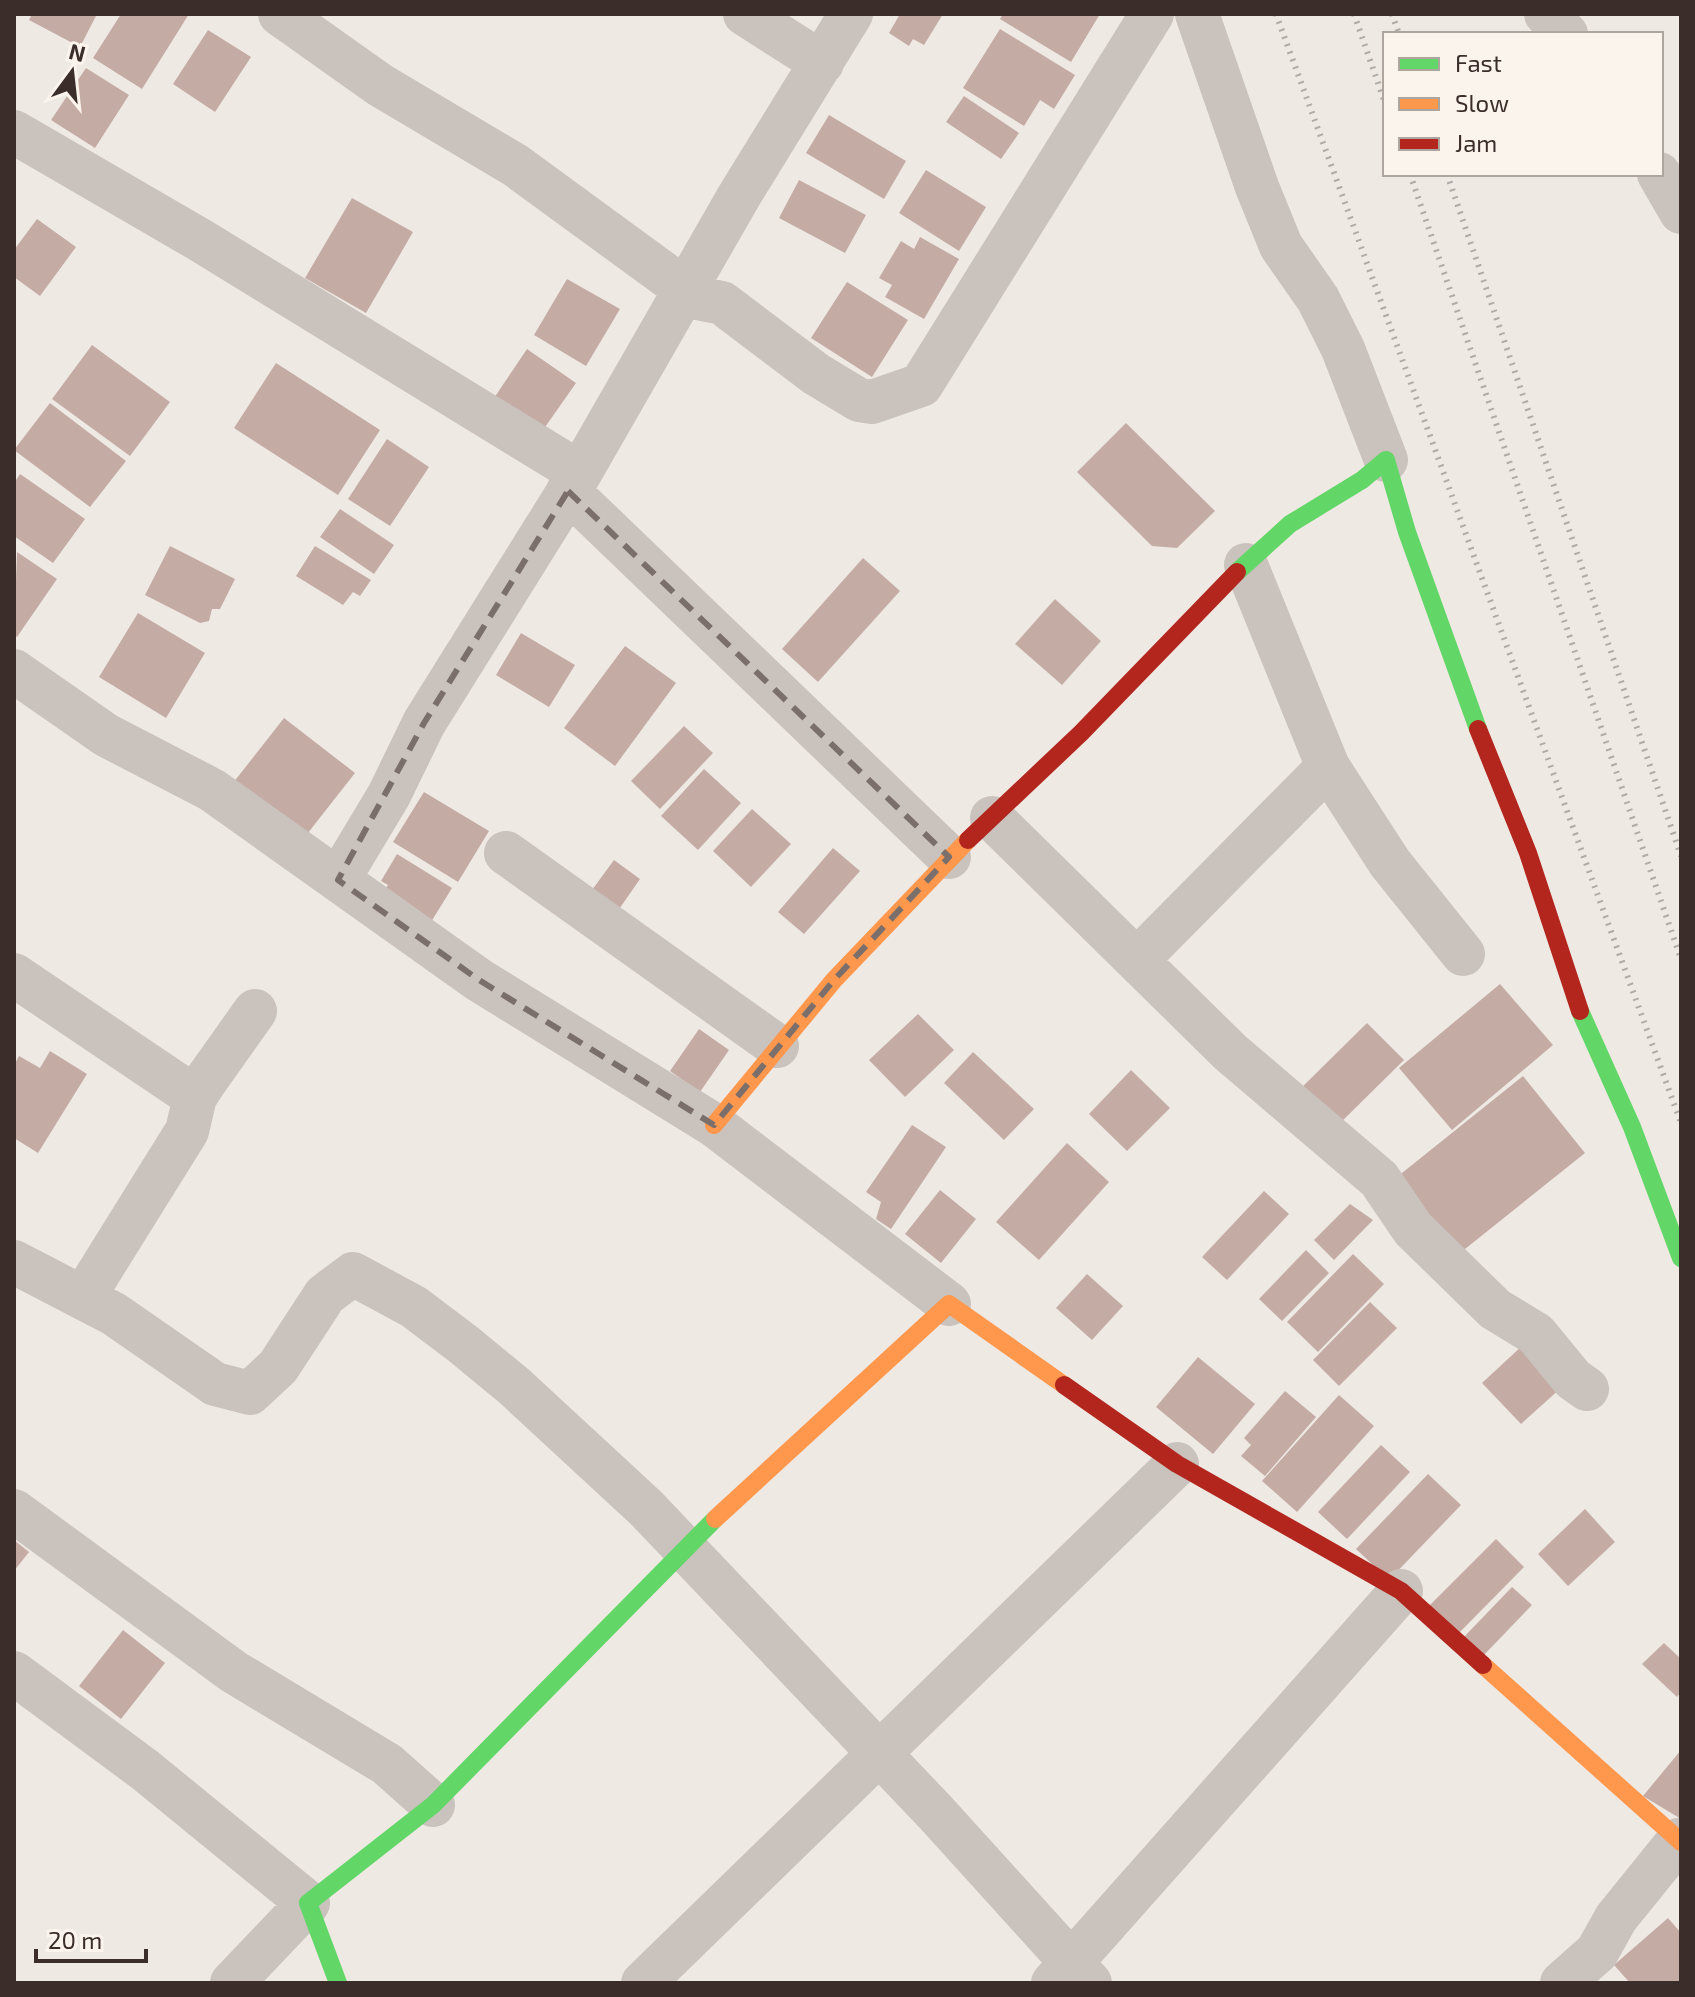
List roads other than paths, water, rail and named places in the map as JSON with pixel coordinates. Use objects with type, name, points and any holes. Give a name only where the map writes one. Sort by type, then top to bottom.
[{"type":"street","points":[[745,14],[822,63]]},
{"type":"street","points":[[338,880],[389,795],[424,723],[574,482],[685,289],[851,14]]},
{"type":"street","points":[[301,19],[380,85],[515,165],[697,298],[722,303],[816,374],[859,400],[872,402],[921,385],[1152,14]]},
{"type":"street","points":[[1197,14],[1281,246],[1318,299],[1343,349],[1386,460],[1412,546],[1485,749],[1528,853],[1585,1027],[1632,1127],[1681,1258]]},
{"type":"street","points":[[1546,14],[1564,32]]},
{"type":"street","points":[[14,132],[200,240],[574,482],[949,857]]},
{"type":"street","points":[[1660,176],[1681,212]]},
{"type":"street","points":[[714,1125],[777,1046],[890,917],[949,857],[1081,733],[1290,524],[1362,480],[1386,460]]},
{"type":"street","points":[[1246,565],[1328,767],[1390,863],[1463,954]]},
{"type":"street","points":[[14,671],[106,735],[212,790],[479,980],[714,1125],[949,1304],[1177,1464],[1401,1591],[1680,1841],[1616,1918],[1597,1952],[1562,1983]]},
{"type":"street","points":[[1137,960],[1328,767]]},
{"type":"street","points":[[992,818],[1246,1067],[1379,1179],[1413,1229],[1495,1309],[1536,1334],[1573,1379],[1587,1389]]},
{"type":"street","points":[[506,853],[777,1046]]},
{"type":"street","points":[[14,975],[195,1097]]},
{"type":"street","points":[[83,1298],[187,1131],[195,1097],[255,1011]]},
{"type":"street","points":[[14,1262],[114,1314],[215,1384],[250,1393],[278,1367],[325,1295],[353,1274],[414,1307],[514,1386],[684,1548],[880,1754],[1072,1977],[1401,1591]]},
{"type":"street","points":[[232,1983],[308,1903],[433,1805],[684,1548],[949,1304]]},
{"type":"street","points":[[643,1983],[1177,1464]]},
{"type":"street","points":[[14,1511],[234,1672],[387,1764],[433,1805]]},
{"type":"street","points":[[14,1673],[145,1770],[308,1903],[338,1983]]},
{"type":"railway","points":[[1276,14],[1681,1123]]},
{"type":"railway","points":[[1354,14],[1383,97]]},
{"type":"railway","points":[[1392,14],[1398,32]]},
{"type":"railway","points":[[1411,176],[1681,959]]},
{"type":"railway","points":[[1448,176],[1681,856]]}]
